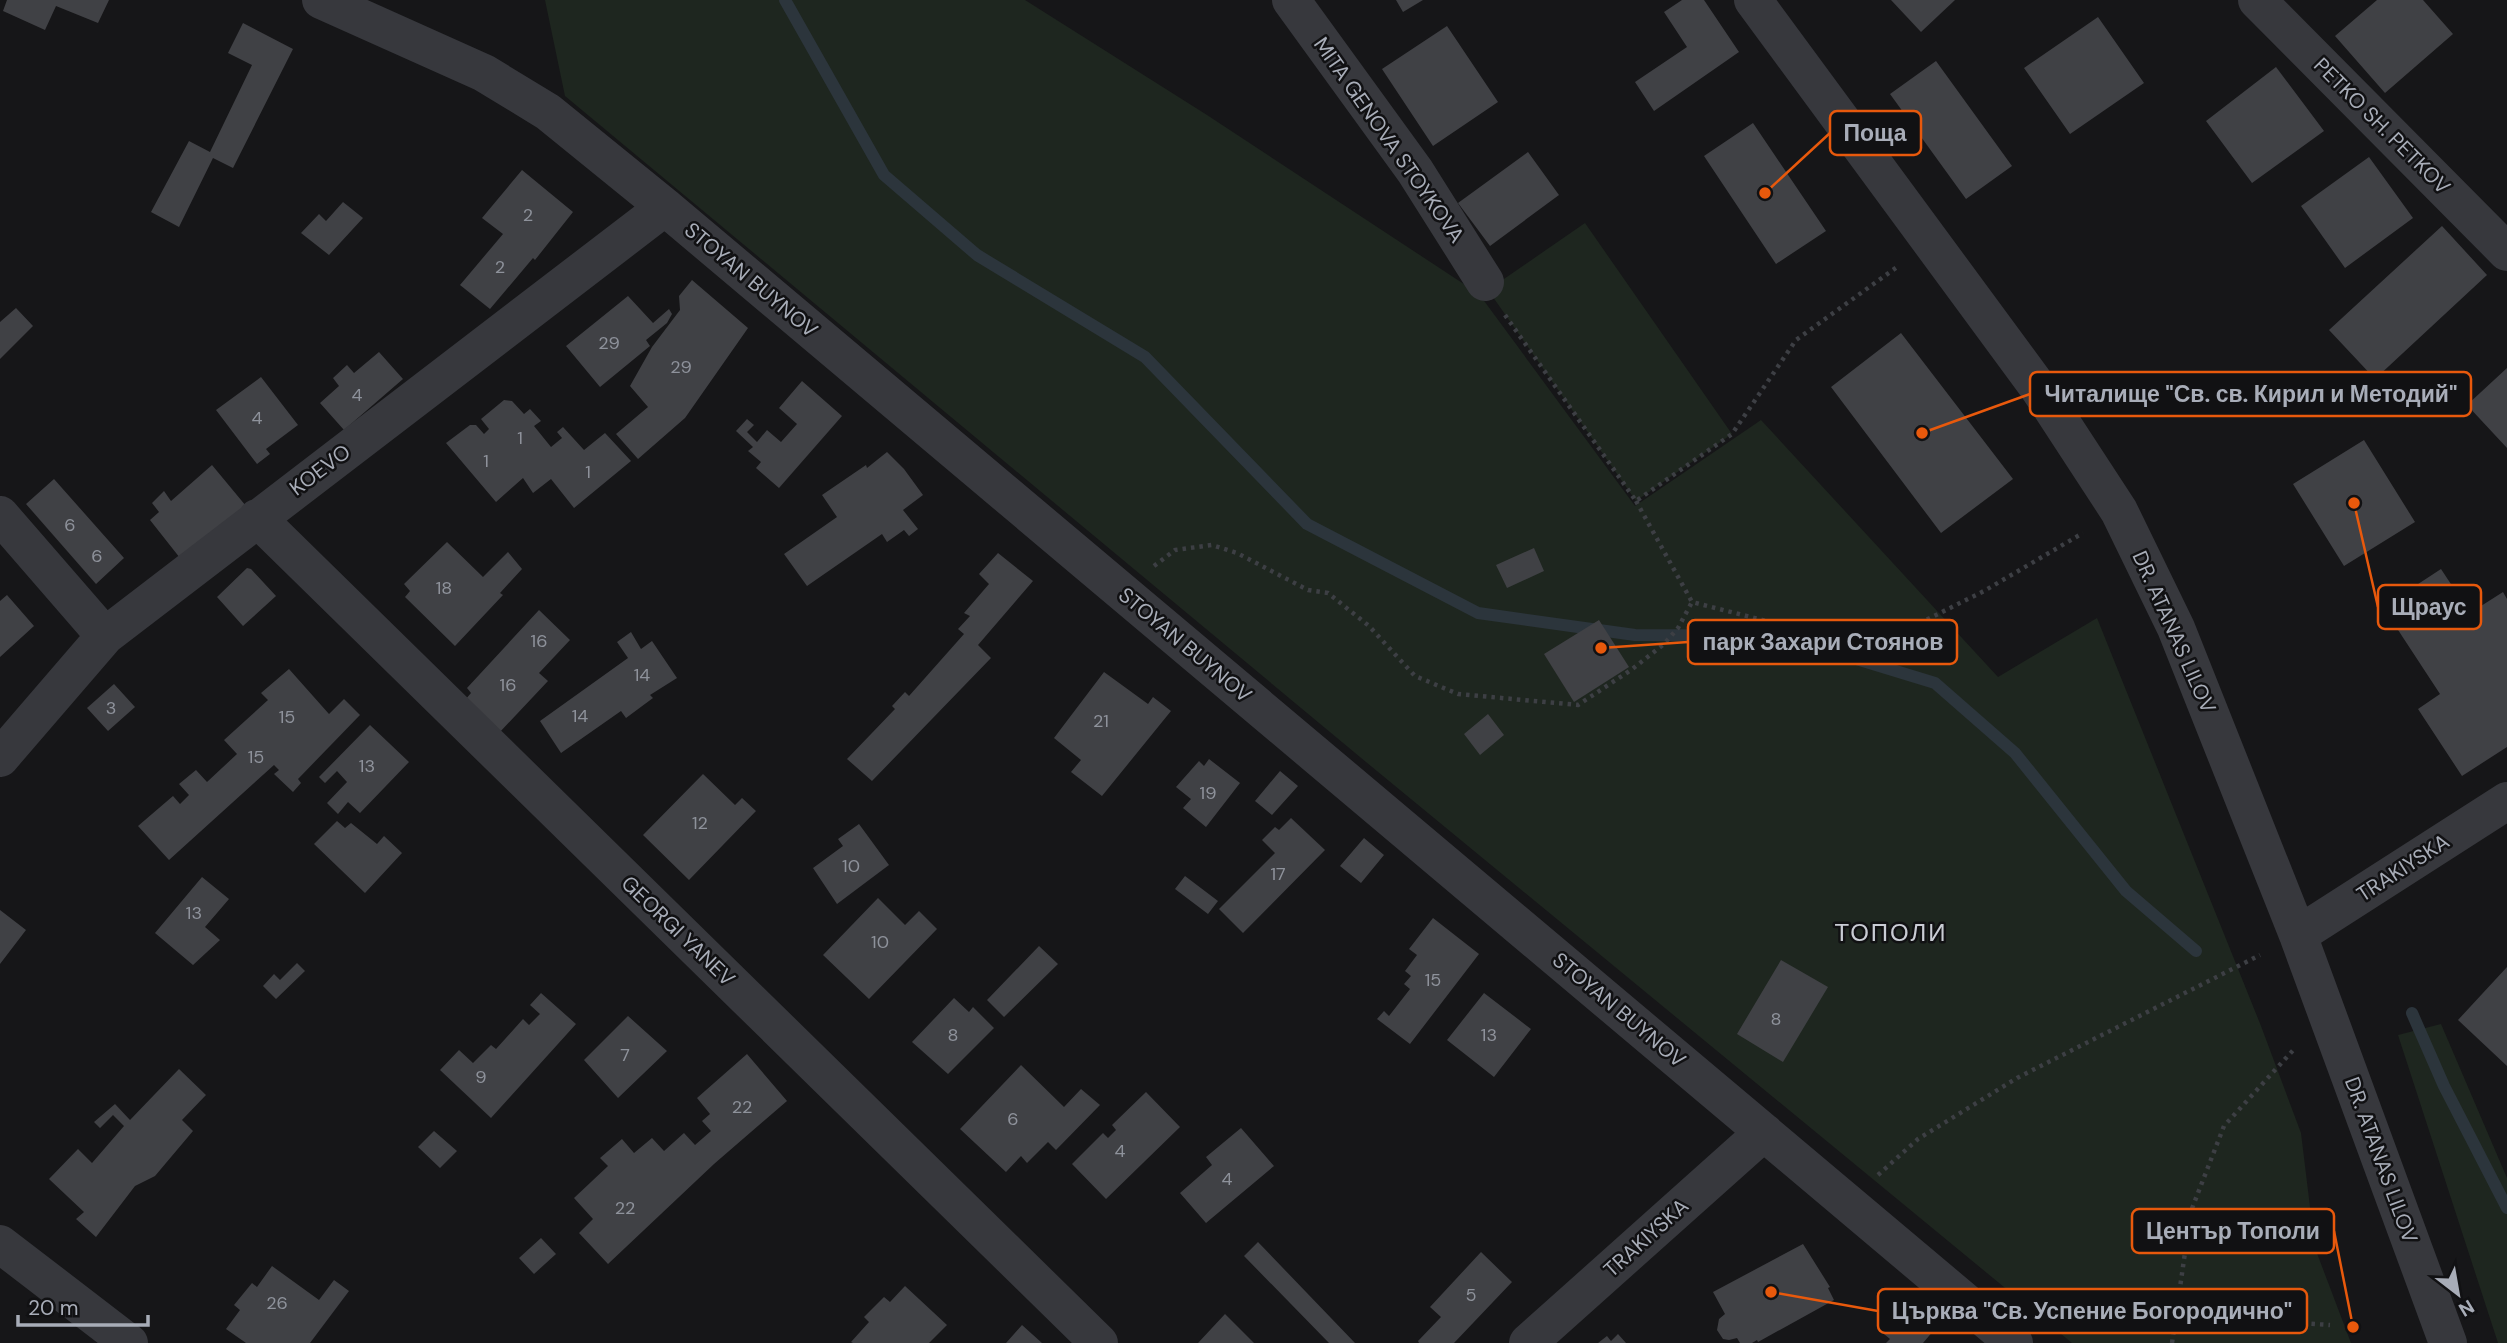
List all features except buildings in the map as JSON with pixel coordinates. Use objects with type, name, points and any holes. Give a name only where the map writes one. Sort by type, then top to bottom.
[{"type":"street","name":"STOYAN BUYNOV","points":[[321,0],[484,73],[548,112],[2014,1343]]},
{"type":"street","name":"MITA GENOVA STOYKOVA","points":[[1291,0],[1415,172],[1485,282]]},
{"type":"street","name":"DR. ATANAS LILOV","points":[[1753,0],[2040,390],[2119,511],[2176,628],[2298,935],[2448,1343]]},
{"type":"street","name":"PETKO SH. PETKOV","points":[[2258,0],[2507,252]]},
{"type":"street","name":"KOEVO","points":[[0,758],[105,636],[665,208]]},
{"type":"street","points":[[0,515],[105,636]]},
{"type":"street","name":"GEORGI YANEV","points":[[257,518],[1099,1343]]},
{"type":"street","name":"TRAKIYSKA","points":[[2298,935],[2507,802]]},
{"type":"street","name":"TRAKIYSKA","points":[[1528,1343],[1764,1132]]},
{"type":"street","points":[[0,1244],[129,1343]]},
{"type":"path","points":[[1636,501],[1732,434],[1796,340],[1931,242]]},
{"type":"path","points":[[1485,282],[1636,501],[1692,602],[1774,624],[1841,627],[1898,634],[1984,592],[2119,511]]},
{"type":"path","points":[[1117,589],[1155,566],[1175,550],[1212,545],[1237,553],[1308,590],[1328,593],[1369,626],[1415,676],[1458,694],[1578,705],[1631,670],[1664,644],[1678,628],[1692,602]]},
{"type":"path","points":[[1847,1202],[1918,1139],[2017,1078],[2298,935]]},
{"type":"path","points":[[2172,1343],[2191,1211],[2224,1126],[2327,1012]]},
{"type":"path","points":[[2176,1312],[2330,1325]]},
{"type":"shaded area","points":[[545,0],[1025,0],[1207,115],[1479,294],[1635,506],[1761,420],[1998,677],[2097,618],[2261,1026],[2301,1133],[2315,1248],[2351,1343],[2072,1343],[1366,762],[565,96]]},
{"type":"shaded area","points":[[1585,223],[1732,434],[1636,501],[1488,290]]},
{"type":"shaded area","points":[[2441,1024],[2507,1178],[2507,1343],[2498,1343],[2398,1035]]},
{"type":"waterway","points":[[785,0],[884,175],[977,255],[1145,357],[1307,524],[1478,613],[1635,635],[1781,636],[1935,683],[2015,753],[2126,891],[2196,951]]},
{"type":"waterway","points":[[2412,1013],[2444,1086],[2507,1208]]},
{"type":"place","name":"Поща","points":[[1765,193]]},
{"type":"place","name":"Читалище \"Св. св. Кирил и Методий\"","points":[[1922,433]]},
{"type":"place","name":"Щраус","points":[[2354,503]]},
{"type":"place","name":"парк Захари Стоянов","points":[[1601,648]]},
{"type":"place","name":"Църква \"Св. Успение Богородично\"","points":[[1771,1292]]},
{"type":"place","name":"Център Тополи","points":[[2353,1327]]},
{"type":"district","name":"ТОПОЛИ","points":[[1891,933]]}]
